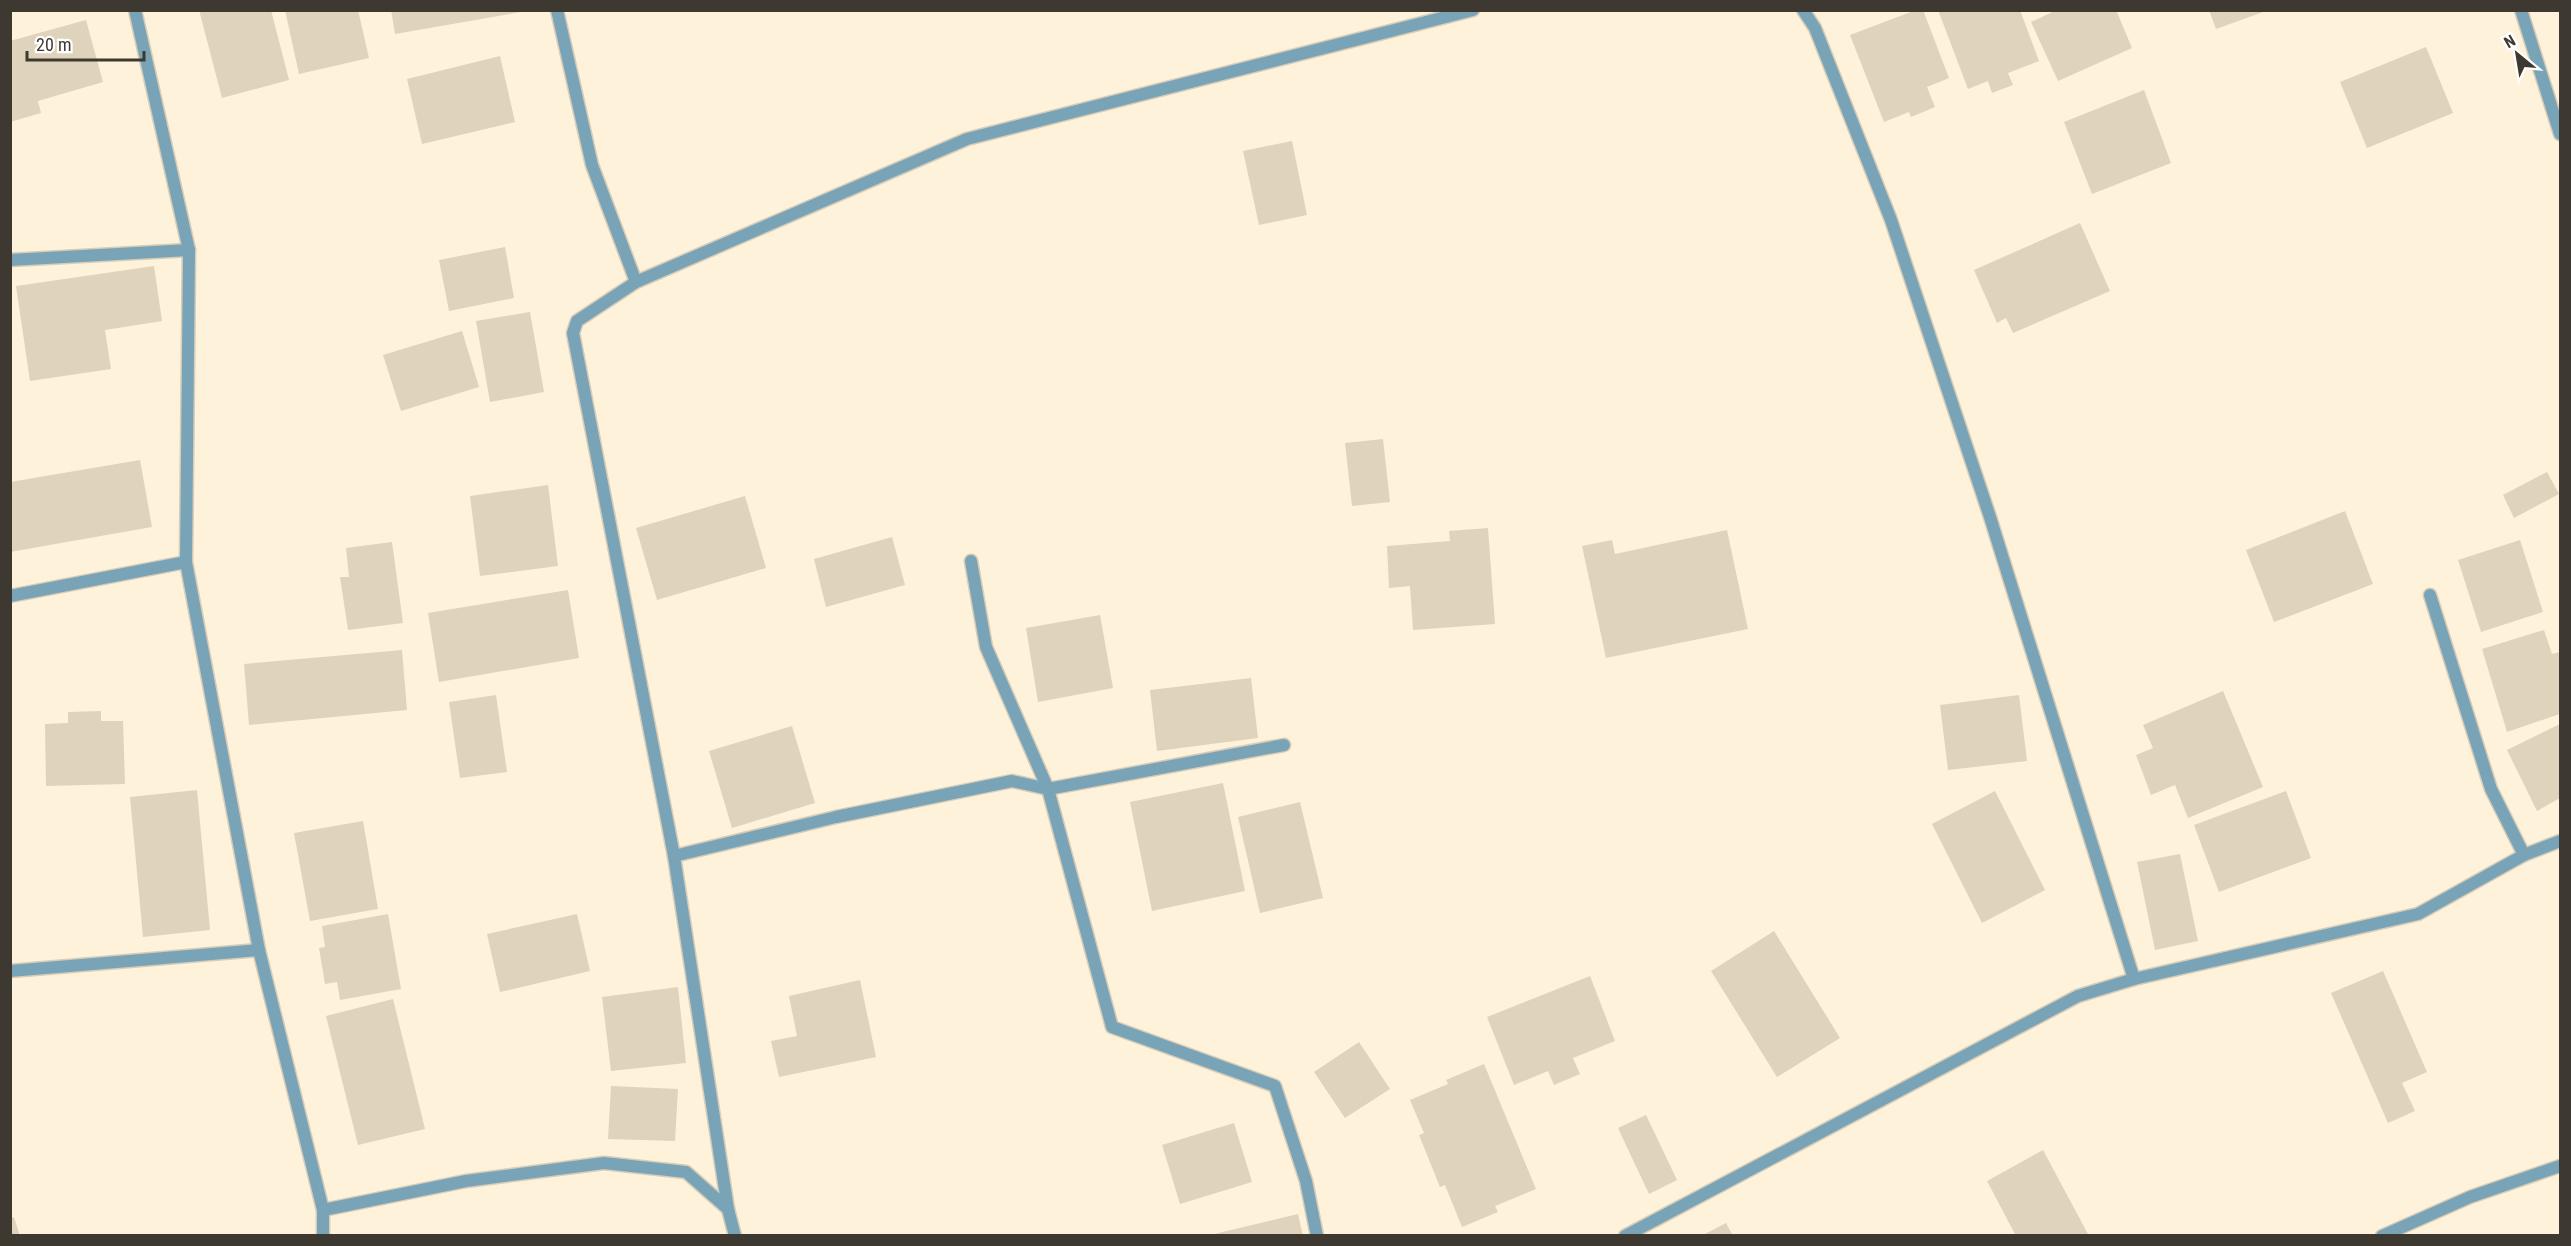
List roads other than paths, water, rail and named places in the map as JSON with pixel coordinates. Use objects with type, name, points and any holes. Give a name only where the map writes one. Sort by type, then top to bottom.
[{"type":"street","points":[[135,10],[189,250],[186,562],[259,950],[323,1210],[323,1236]]},
{"type":"street","points":[[557,10],[592,165],[636,282]]},
{"type":"street","points":[[735,1236],[728,1209],[674,856],[573,333],[577,321],[636,282],[967,140],[1473,10]]},
{"type":"street","points":[[1803,10],[1815,28],[1891,220],[1990,517],[2134,980]]},
{"type":"street","points":[[2521,10],[2560,134]]},
{"type":"street","points":[[10,260],[189,250]]},
{"type":"street","points":[[971,561],[986,647],[1048,789],[1112,1028],[1275,1086],[1306,1181],[1317,1236]]},
{"type":"street","points":[[10,596],[186,562]]},
{"type":"street","points":[[2430,595],[2491,789],[2524,855]]},
{"type":"street","points":[[674,856],[836,817],[1012,781],[1048,789],[1284,745]]},
{"type":"street","points":[[1625,1236],[2078,996],[2134,980],[2418,914],[2524,855],[2560,841]]},
{"type":"street","points":[[10,971],[259,950]]},
{"type":"street","points":[[323,1210],[466,1181],[604,1163],[686,1172],[728,1209]]},
{"type":"street","points":[[2382,1236],[2470,1197],[2560,1166]]}]
